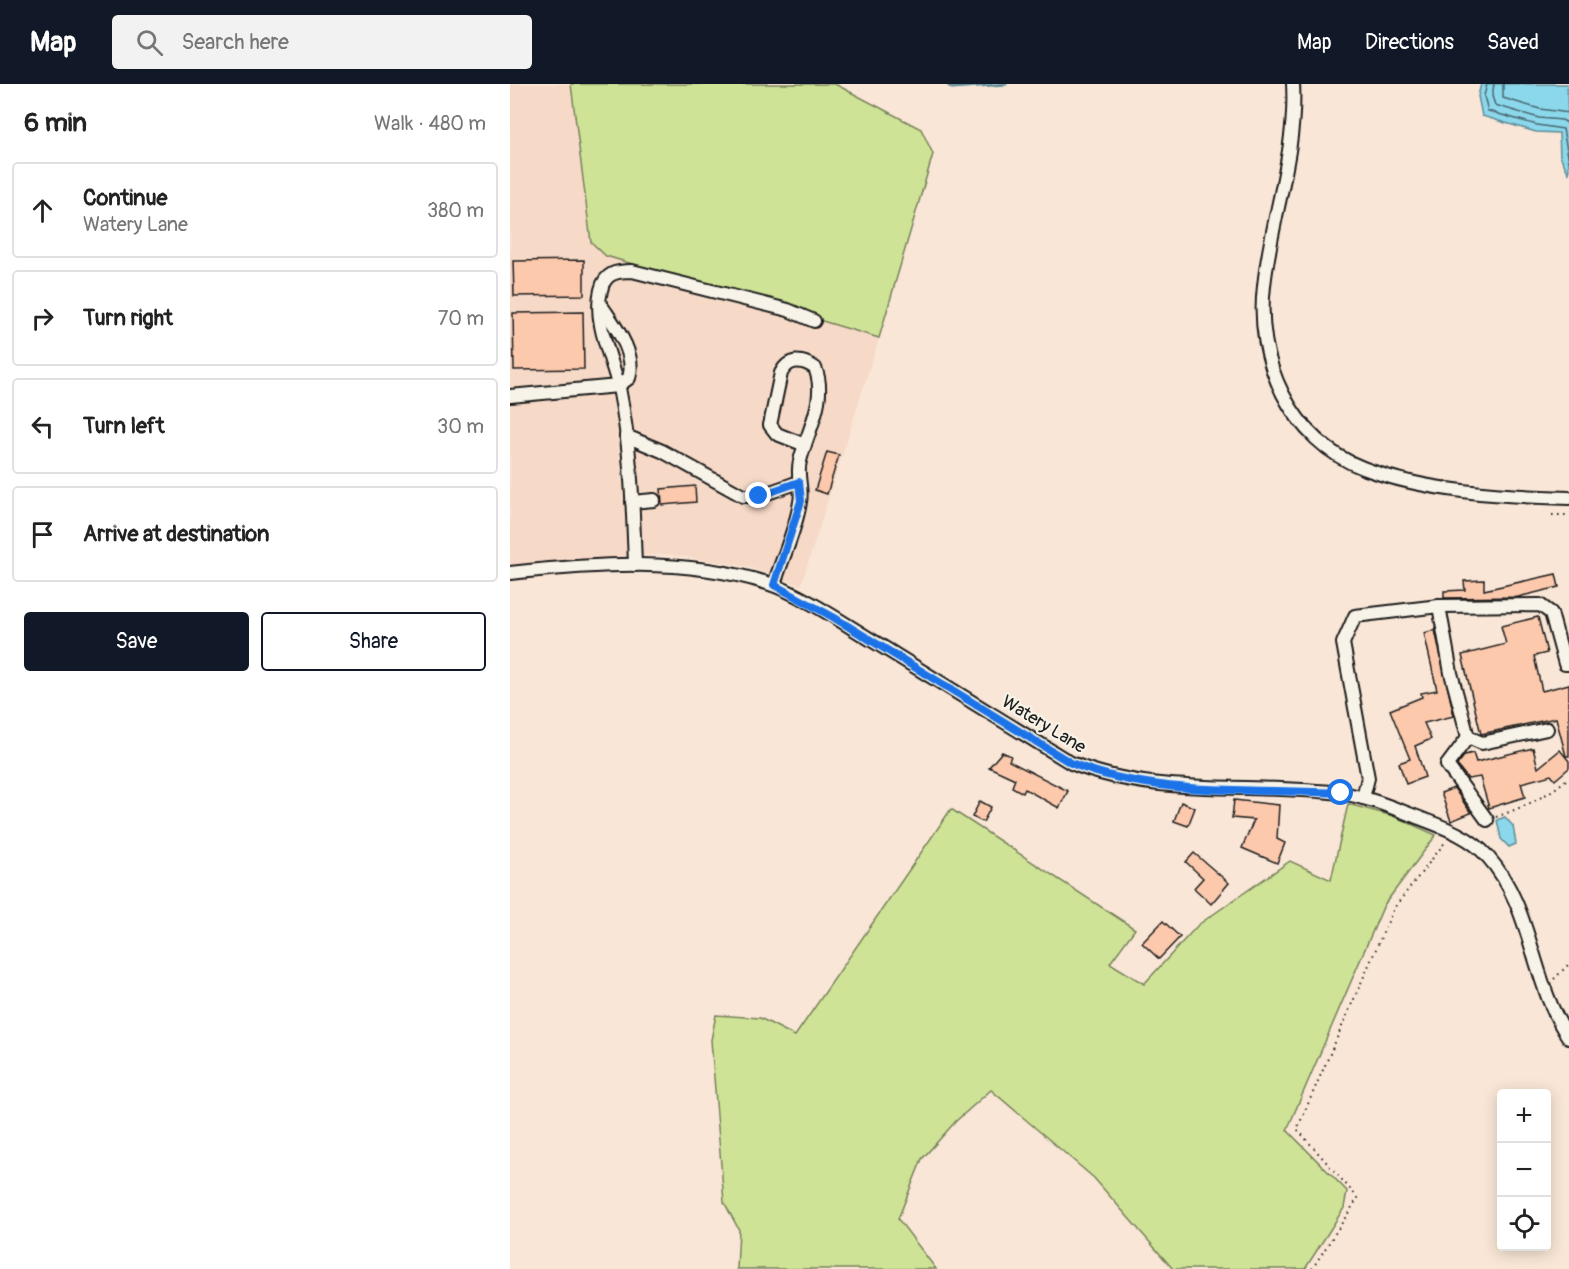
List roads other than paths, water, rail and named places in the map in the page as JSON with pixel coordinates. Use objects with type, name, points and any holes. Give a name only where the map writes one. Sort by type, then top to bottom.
[{"type":"street","points":[[1293,84],[1292,142],[1264,286],[1262,326],[1268,357],[1280,390],[1304,425],[1327,448],[1361,467],[1400,478],[1459,489],[1569,498]]},
{"type":"street","points":[[635,565],[626,436],[618,386],[599,302],[606,278],[611,273],[632,271],[788,310],[814,321]]},
{"type":"street","points":[[510,396],[618,386],[629,378],[632,363],[620,334],[599,302]]},
{"type":"street","points":[[774,585],[801,501],[800,462],[805,446],[820,382],[815,368],[801,362],[793,362],[785,366],[781,373],[770,425],[777,434],[805,446]]},
{"type":"street","points":[[626,436],[662,451],[743,496],[759,496],[799,482]]},
{"type":"street","points":[[632,502],[654,500]]},
{"type":"street","name":"Watery Lane","points":[[510,573],[592,564],[635,565],[708,569],[774,585],[833,617],[1071,763],[1091,772],[1109,777],[1211,789],[1330,793],[1363,798],[1454,831],[1487,856],[1505,879],[1543,983],[1569,1038]]},
{"type":"street","points":[[1363,798],[1368,778],[1343,644],[1355,616],[1439,606],[1540,605],[1551,613],[1565,664],[1569,664]]},
{"type":"street","points":[[1439,606],[1451,673],[1468,737]]},
{"type":"street","points":[[1468,737],[1482,742],[1547,729]]},
{"type":"street","points":[[1468,737],[1447,765],[1487,820]]},
{"type":"water","points":[[1481,84],[1567,84],[1569,174],[1560,156],[1559,133],[1536,132],[1482,116],[1478,96]]},
{"type":"water","points":[[1505,817],[1513,826],[1516,844],[1509,847],[1501,839],[1497,820]]},
{"type":"waterway","points":[[947,84],[952,88],[1006,84]]}]
